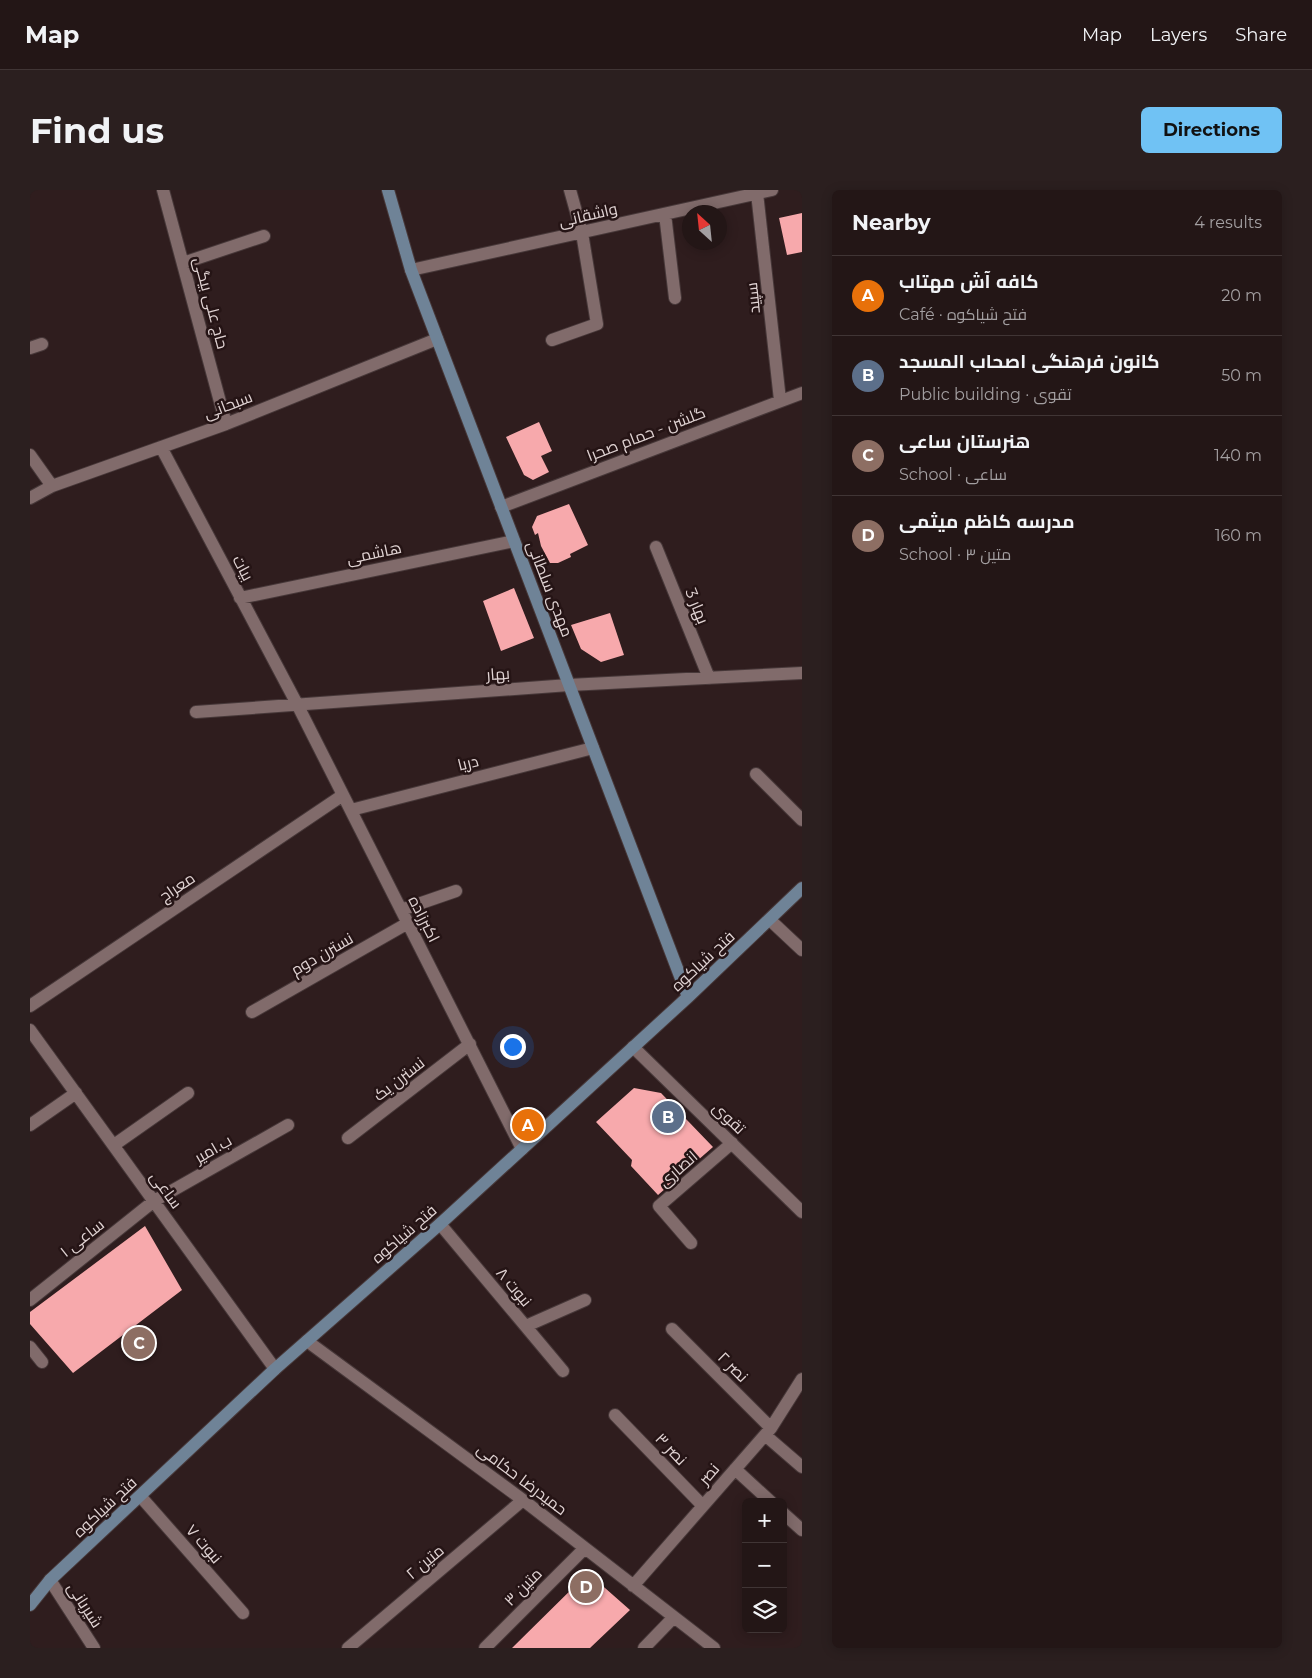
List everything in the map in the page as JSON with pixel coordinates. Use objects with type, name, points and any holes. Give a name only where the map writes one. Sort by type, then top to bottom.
[{"type":"street","name":"حاج علی بیگی","points":[[163,190],[226,424]]},
{"type":"street","name":"مهدی سلطانی","points":[[388,190],[411,270],[688,997]]},
{"type":"street","points":[[552,340],[597,324],[582,233],[570,190]]},
{"type":"street","name":"واشقانی","points":[[411,270],[772,190]]},
{"type":"street","name":"سپید","points":[[757,193],[780,400]]},
{"type":"street","points":[[665,214],[675,298]]},
{"type":"street","points":[[183,263],[264,236]]},
{"type":"street","name":"سبحانی","points":[[30,498],[52,486],[226,424],[437,339]]},
{"type":"street","name":"گلشن - حمام صحرا","points":[[501,508],[802,393]]},
{"type":"street","name":"بیات","points":[[160,448],[297,704]]},
{"type":"street","points":[[30,455],[52,486]]},
{"type":"street","name":"هاشمی","points":[[240,598],[514,541]]},
{"type":"street","name":"بهار 3","points":[[656,547],[709,678]]},
{"type":"street","name":"بهار","points":[[196,712],[569,685],[802,673]]},
{"type":"street","name":"اکبرزاده","points":[[297,704],[522,1149]]},
{"type":"street","name":"دریا","points":[[351,810],[593,748]]},
{"type":"street","points":[[756,774],[802,820]]},
{"type":"street","name":"معراج","points":[[30,1006],[343,795]]},
{"type":"street","name":"فتح شیاکوه","points":[[30,1605],[50,1580],[141,1497],[276,1368],[440,1224],[688,997],[802,888]]},
{"type":"street","points":[[401,910],[456,891]]},
{"type":"street","points":[[770,920],[802,950]]},
{"type":"street","name":"نسترن دوم","points":[[252,1012],[408,923]]},
{"type":"street","name":"ساعی","points":[[30,1030],[276,1368]]},
{"type":"street","name":"نسترن یک","points":[[348,1138],[470,1044]]},
{"type":"street","name":"تقوی","points":[[633,1047],[802,1212]]},
{"type":"street","points":[[30,1125],[76,1093]]},
{"type":"street","points":[[114,1146],[188,1093]]},
{"type":"street","name":"ب.امیر","points":[[154,1201],[288,1125]]},
{"type":"street","name":"انصاری","points":[[691,1243],[660,1206],[732,1143]]},
{"type":"street","name":"ساعی ۱","points":[[30,1300],[154,1201]]},
{"type":"street","name":"نبوت ۸","points":[[440,1224],[563,1371]]},
{"type":"street","points":[[526,1326],[585,1300]]},
{"type":"street","name":"نصر ۲","points":[[672,1330],[802,1467]]},
{"type":"street","name":"حمیدرضا حکامی","points":[[307,1341],[524,1500],[714,1648]]},
{"type":"street","points":[[30,1347],[42,1362]]},
{"type":"street","name":"نصر","points":[[634,1586],[768,1431],[802,1379]]},
{"type":"street","name":"نصر ۳","points":[[615,1415],[703,1506]]},
{"type":"street","points":[[735,1469],[767,1498]]},
{"type":"street","name":"نبوت ۷","points":[[141,1497],[243,1612]]},
{"type":"street","name":"متین ۲","points":[[348,1648],[524,1500]]},
{"type":"street","points":[[800,1529],[802,1514]]},
{"type":"street","points":[[787,1517],[800,1529]]},
{"type":"street","name":"متین ۳","points":[[485,1648],[585,1548]]},
{"type":"street","name":"شیربانی","points":[[50,1580],[94,1648]]},
{"type":"street","points":[[644,1648],[674,1617]]},
{"type":"building","points":[[802,213],[802,252],[787,255],[779,218]]},
{"type":"building","points":[[539,422],[552,451],[541,456],[549,472],[533,480],[524,475],[506,437]]},
{"type":"building","points":[[569,504],[588,545],[570,554],[571,557],[558,563],[550,563],[541,546],[538,533],[535,535],[532,527],[537,516]]},
{"type":"building","points":[[514,588],[534,638],[501,651],[483,601]]},
{"type":"building","points":[[610,613],[624,655],[601,662],[581,649],[571,625]]},
{"type":"building","points":[[634,1088],[661,1093],[713,1147],[658,1195],[631,1166],[632,1160],[596,1122]]},
{"type":"building","points":[[145,1226],[182,1290],[73,1373],[30,1324],[30,1312]]},
{"type":"building","points":[[588,1573],[630,1610],[590,1648],[512,1648]]},
{"type":"place","name":"کانون فرهنگی اصحاب المسجد","points":[[668,1117]]},
{"type":"place","name":"کافه آش مهتاب","points":[[528,1125]]},
{"type":"place","name":"هنرستان ساعی","points":[[139,1343]]},
{"type":"place","name":"مدرسه كاظم ميثمى","points":[[586,1587]]}]
